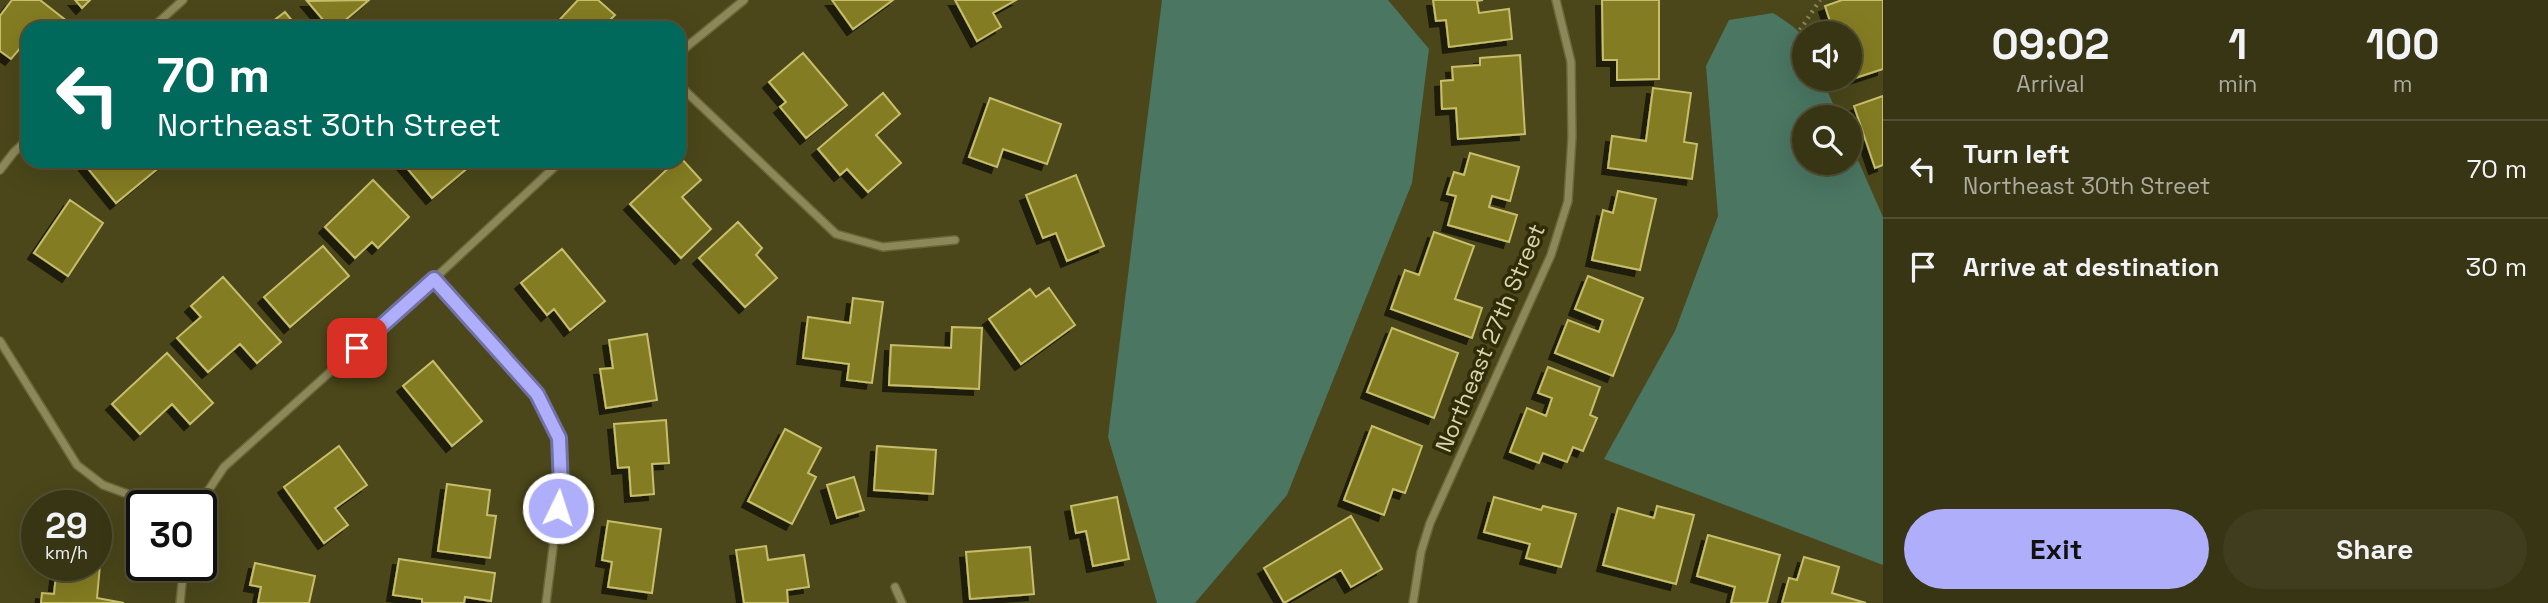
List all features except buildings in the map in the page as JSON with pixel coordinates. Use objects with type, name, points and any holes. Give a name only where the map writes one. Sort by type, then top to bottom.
[{"type":"street","points":[[160,21],[183,0]]},
{"type":"street","points":[[686,47],[744,0]]},
{"type":"street","name":"Northeast 27th Street","points":[[1413,603],[1420,552],[1430,523],[1551,255],[1568,201],[1572,137],[1571,62],[1556,0]]},
{"type":"street","points":[[686,92],[836,233],[883,247],[955,240]]},
{"type":"street","points":[[0,170],[21,146]]},
{"type":"street","points":[[209,490],[224,467],[553,168]]},
{"type":"street","points":[[434,279],[537,394],[559,438],[561,485],[546,603]]},
{"type":"street","points":[[0,341],[77,465],[103,485],[126,493]]},
{"type":"street","points":[[180,603],[182,581]]},
{"type":"street","points":[[895,587],[902,603]]},
{"type":"path","points":[[1806,21],[1820,0]]},
{"type":"green space","points":[[1162,0],[1388,0],[1429,49],[1412,183],[1287,495],[1195,603],[1157,603],[1108,437]]},
{"type":"green space","points":[[1773,13],[1792,26],[1792,91],[1827,91],[1834,105],[1792,105],[1792,175],[1862,175],[1862,169],[1883,217],[1883,565],[1604,459],[1675,331],[1718,216],[1706,66],[1729,20]]},
{"type":"route","points":[[357,348],[434,279],[537,394],[559,438],[561,485],[558,508]]}]
